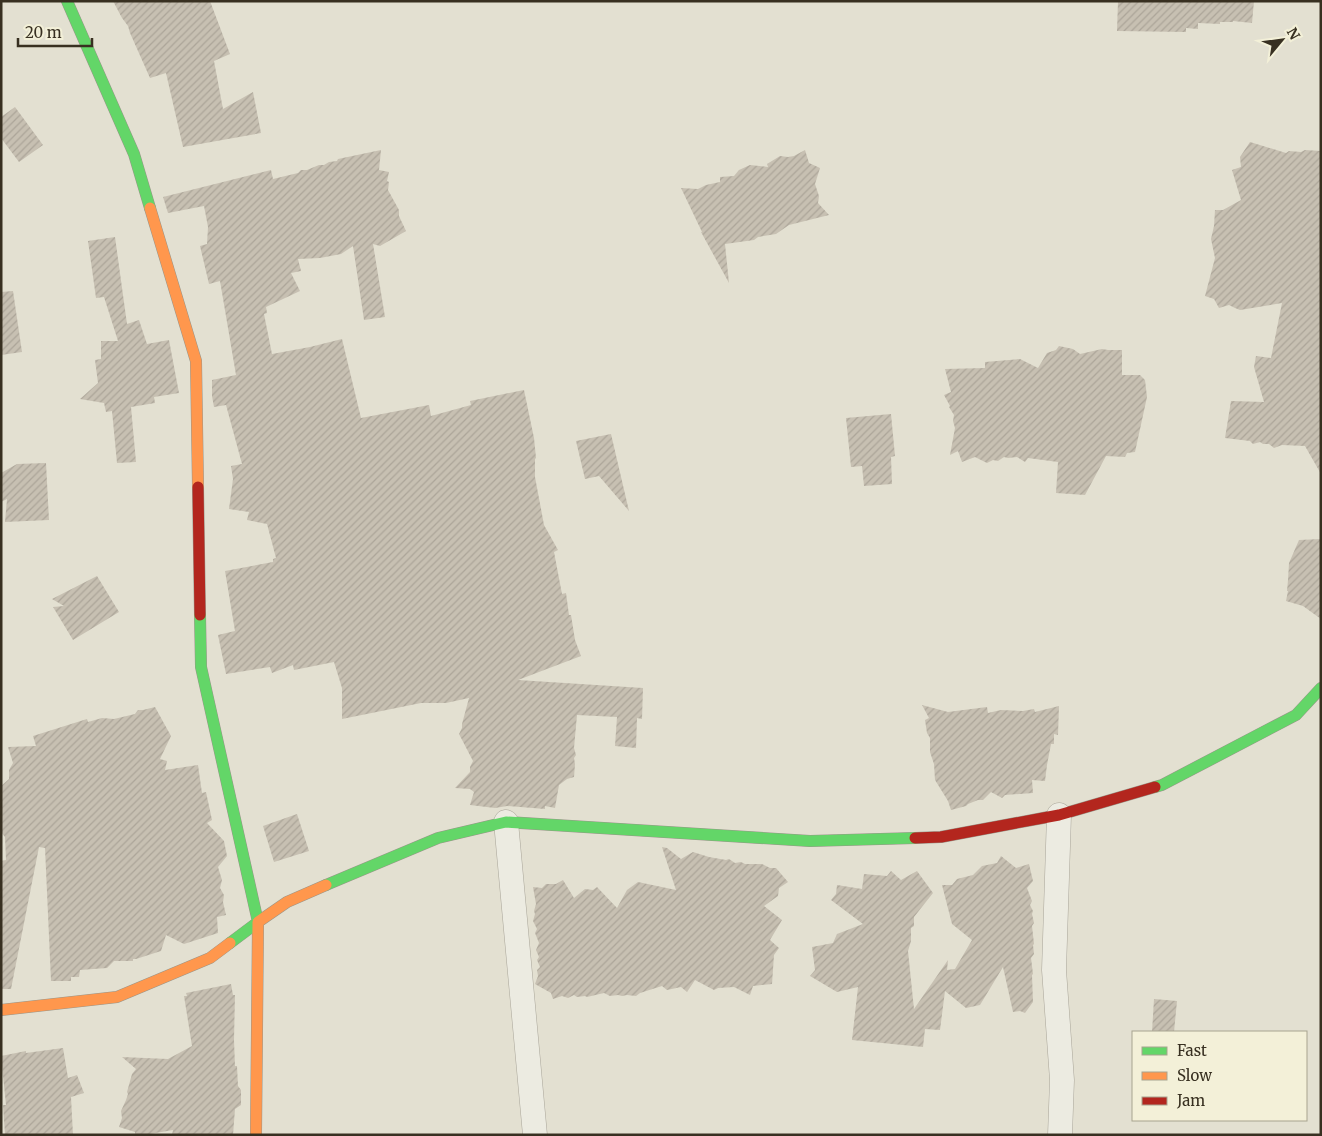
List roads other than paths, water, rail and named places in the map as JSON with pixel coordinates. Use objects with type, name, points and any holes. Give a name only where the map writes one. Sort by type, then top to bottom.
[{"type":"street","points":[[67,1],[134,154],[196,361],[201,667],[258,922],[256,1135]]},
{"type":"street","points":[[1,1010],[117,997],[210,958],[287,902],[438,838],[506,822],[810,841],[941,837],[1059,815],[1162,785],[1296,715],[1321,688]]},
{"type":"street","points":[[1059,815],[1054,970],[1062,1080],[1060,1135]]},
{"type":"street","points":[[506,822],[536,1135]]}]
